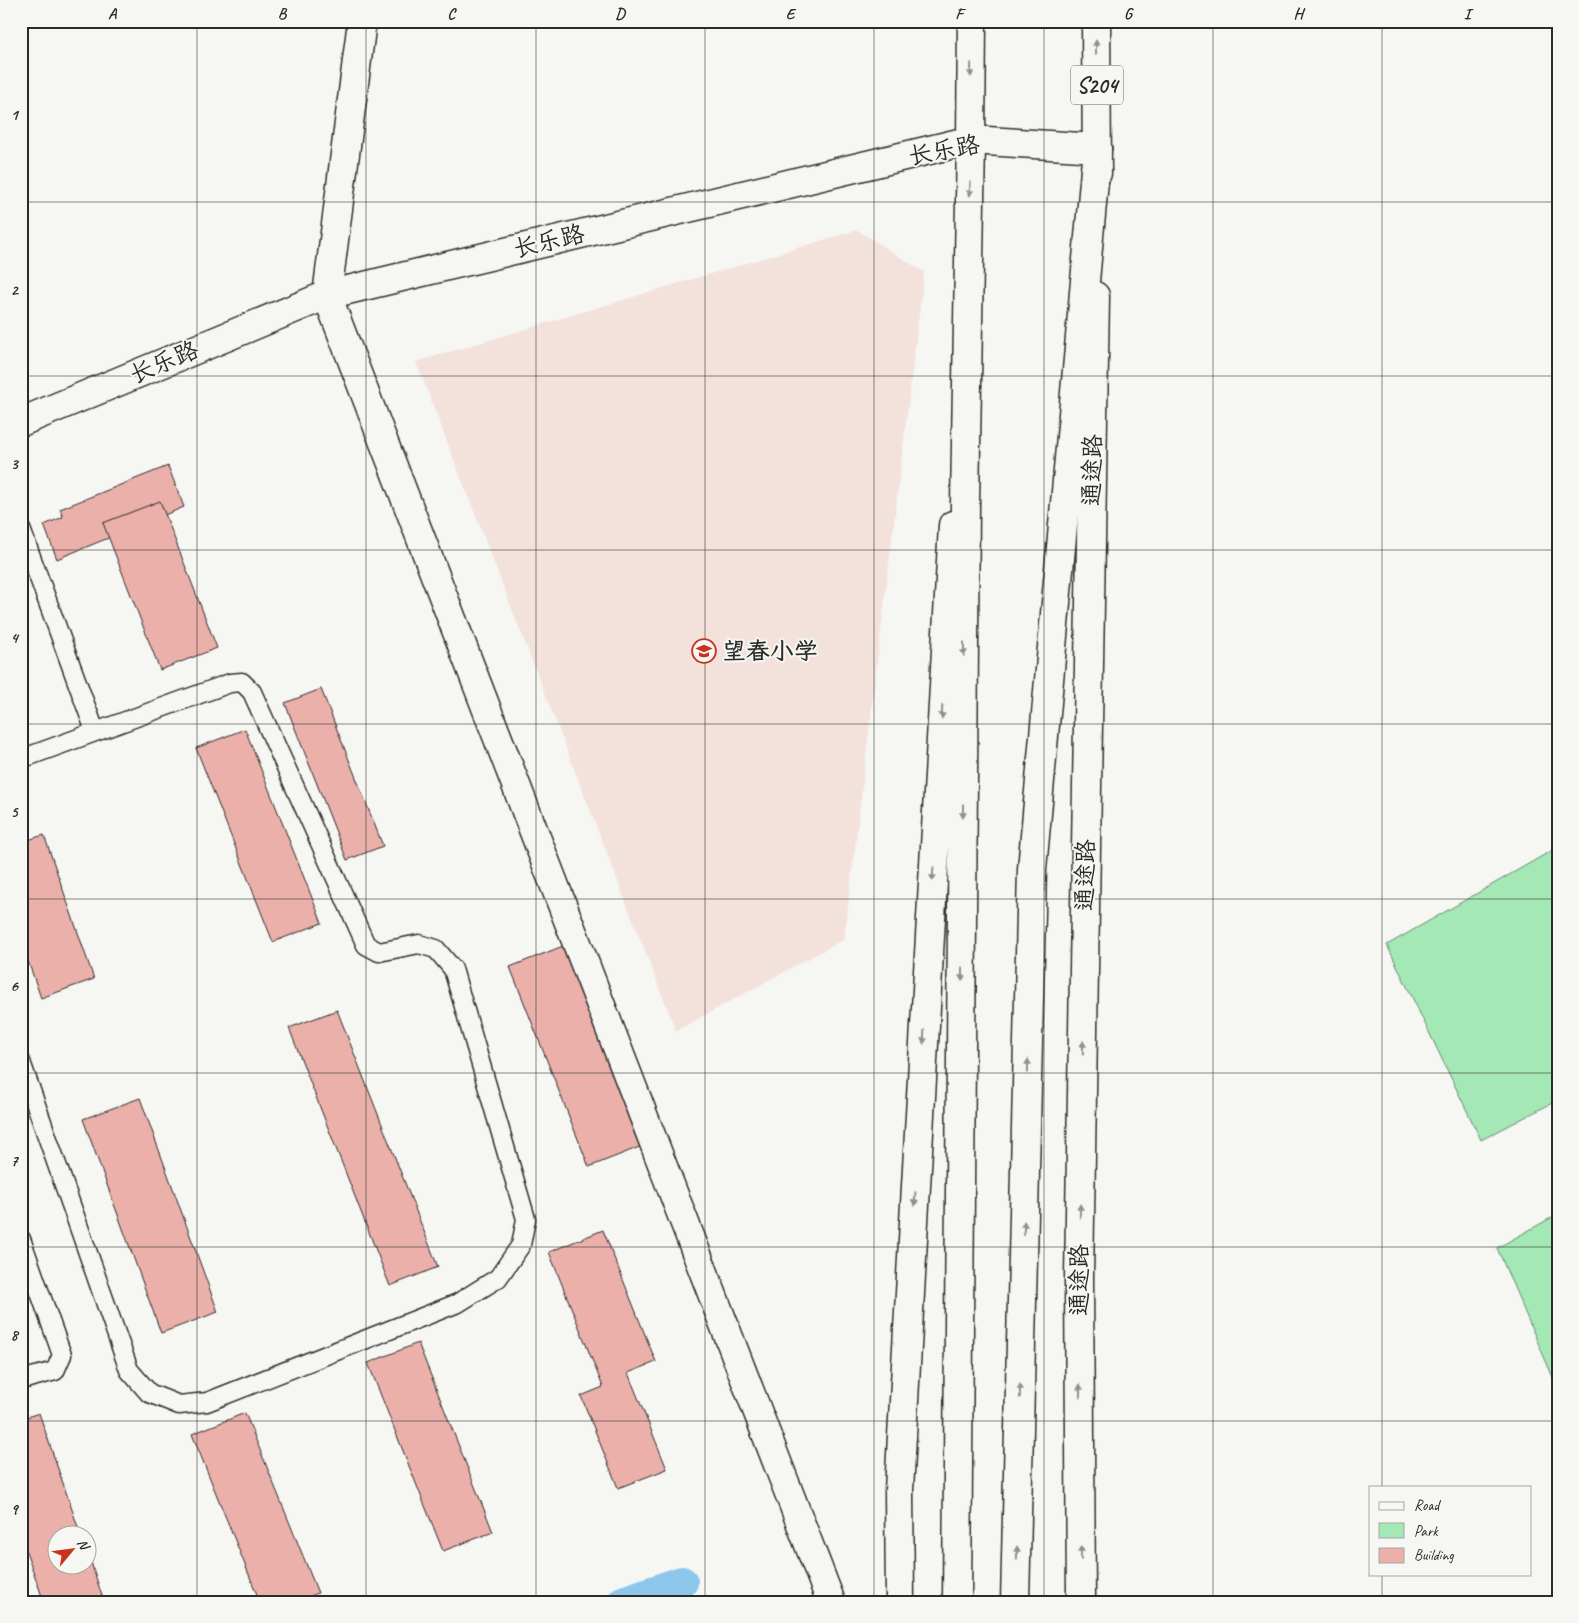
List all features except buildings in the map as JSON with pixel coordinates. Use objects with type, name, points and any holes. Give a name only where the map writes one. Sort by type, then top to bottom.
[{"type":"main road","points":[[362,21],[327,295],[831,1602]]},
{"type":"main road","points":[[957,1602],[972,21]]},
{"type":"main road","name":"S204","points":[[1096,21],[1097,148]]},
{"type":"main road","name":"长乐路","points":[[21,422],[327,295],[970,140],[1097,148]]},
{"type":"main road","points":[[1015,1602],[1032,869],[1097,148]]},
{"type":"main road","name":"通途路","points":[[1081,1602],[1079,1277],[1097,148]]},
{"type":"main road","points":[[900,1602],[899,1480],[969,244]]},
{"type":"lane","points":[[21,529],[95,731]]},
{"type":"lane","points":[[21,759],[230,683],[242,682],[252,692],[366,945],[379,952],[419,944],[436,949],[453,969],[526,1219],[522,1245],[498,1278],[458,1303],[207,1402],[179,1405],[149,1393],[129,1370],[21,1062]]},
{"type":"lane","points":[[21,1239],[62,1355],[55,1371],[21,1380]]},
{"type":"shaded area","name":"望春小学","points":[[857,230],[924,272],[844,939],[676,1031],[416,362]]},
{"type":"green space","points":[[1558,847],[1558,1100],[1481,1140],[1387,945]]},
{"type":"green space","points":[[1558,1214],[1558,1389],[1497,1248]]},
{"type":"waterway","points":[[623,1602],[682,1582]]},
{"type":"place","name":"望春小学","points":[[704,651]]}]
